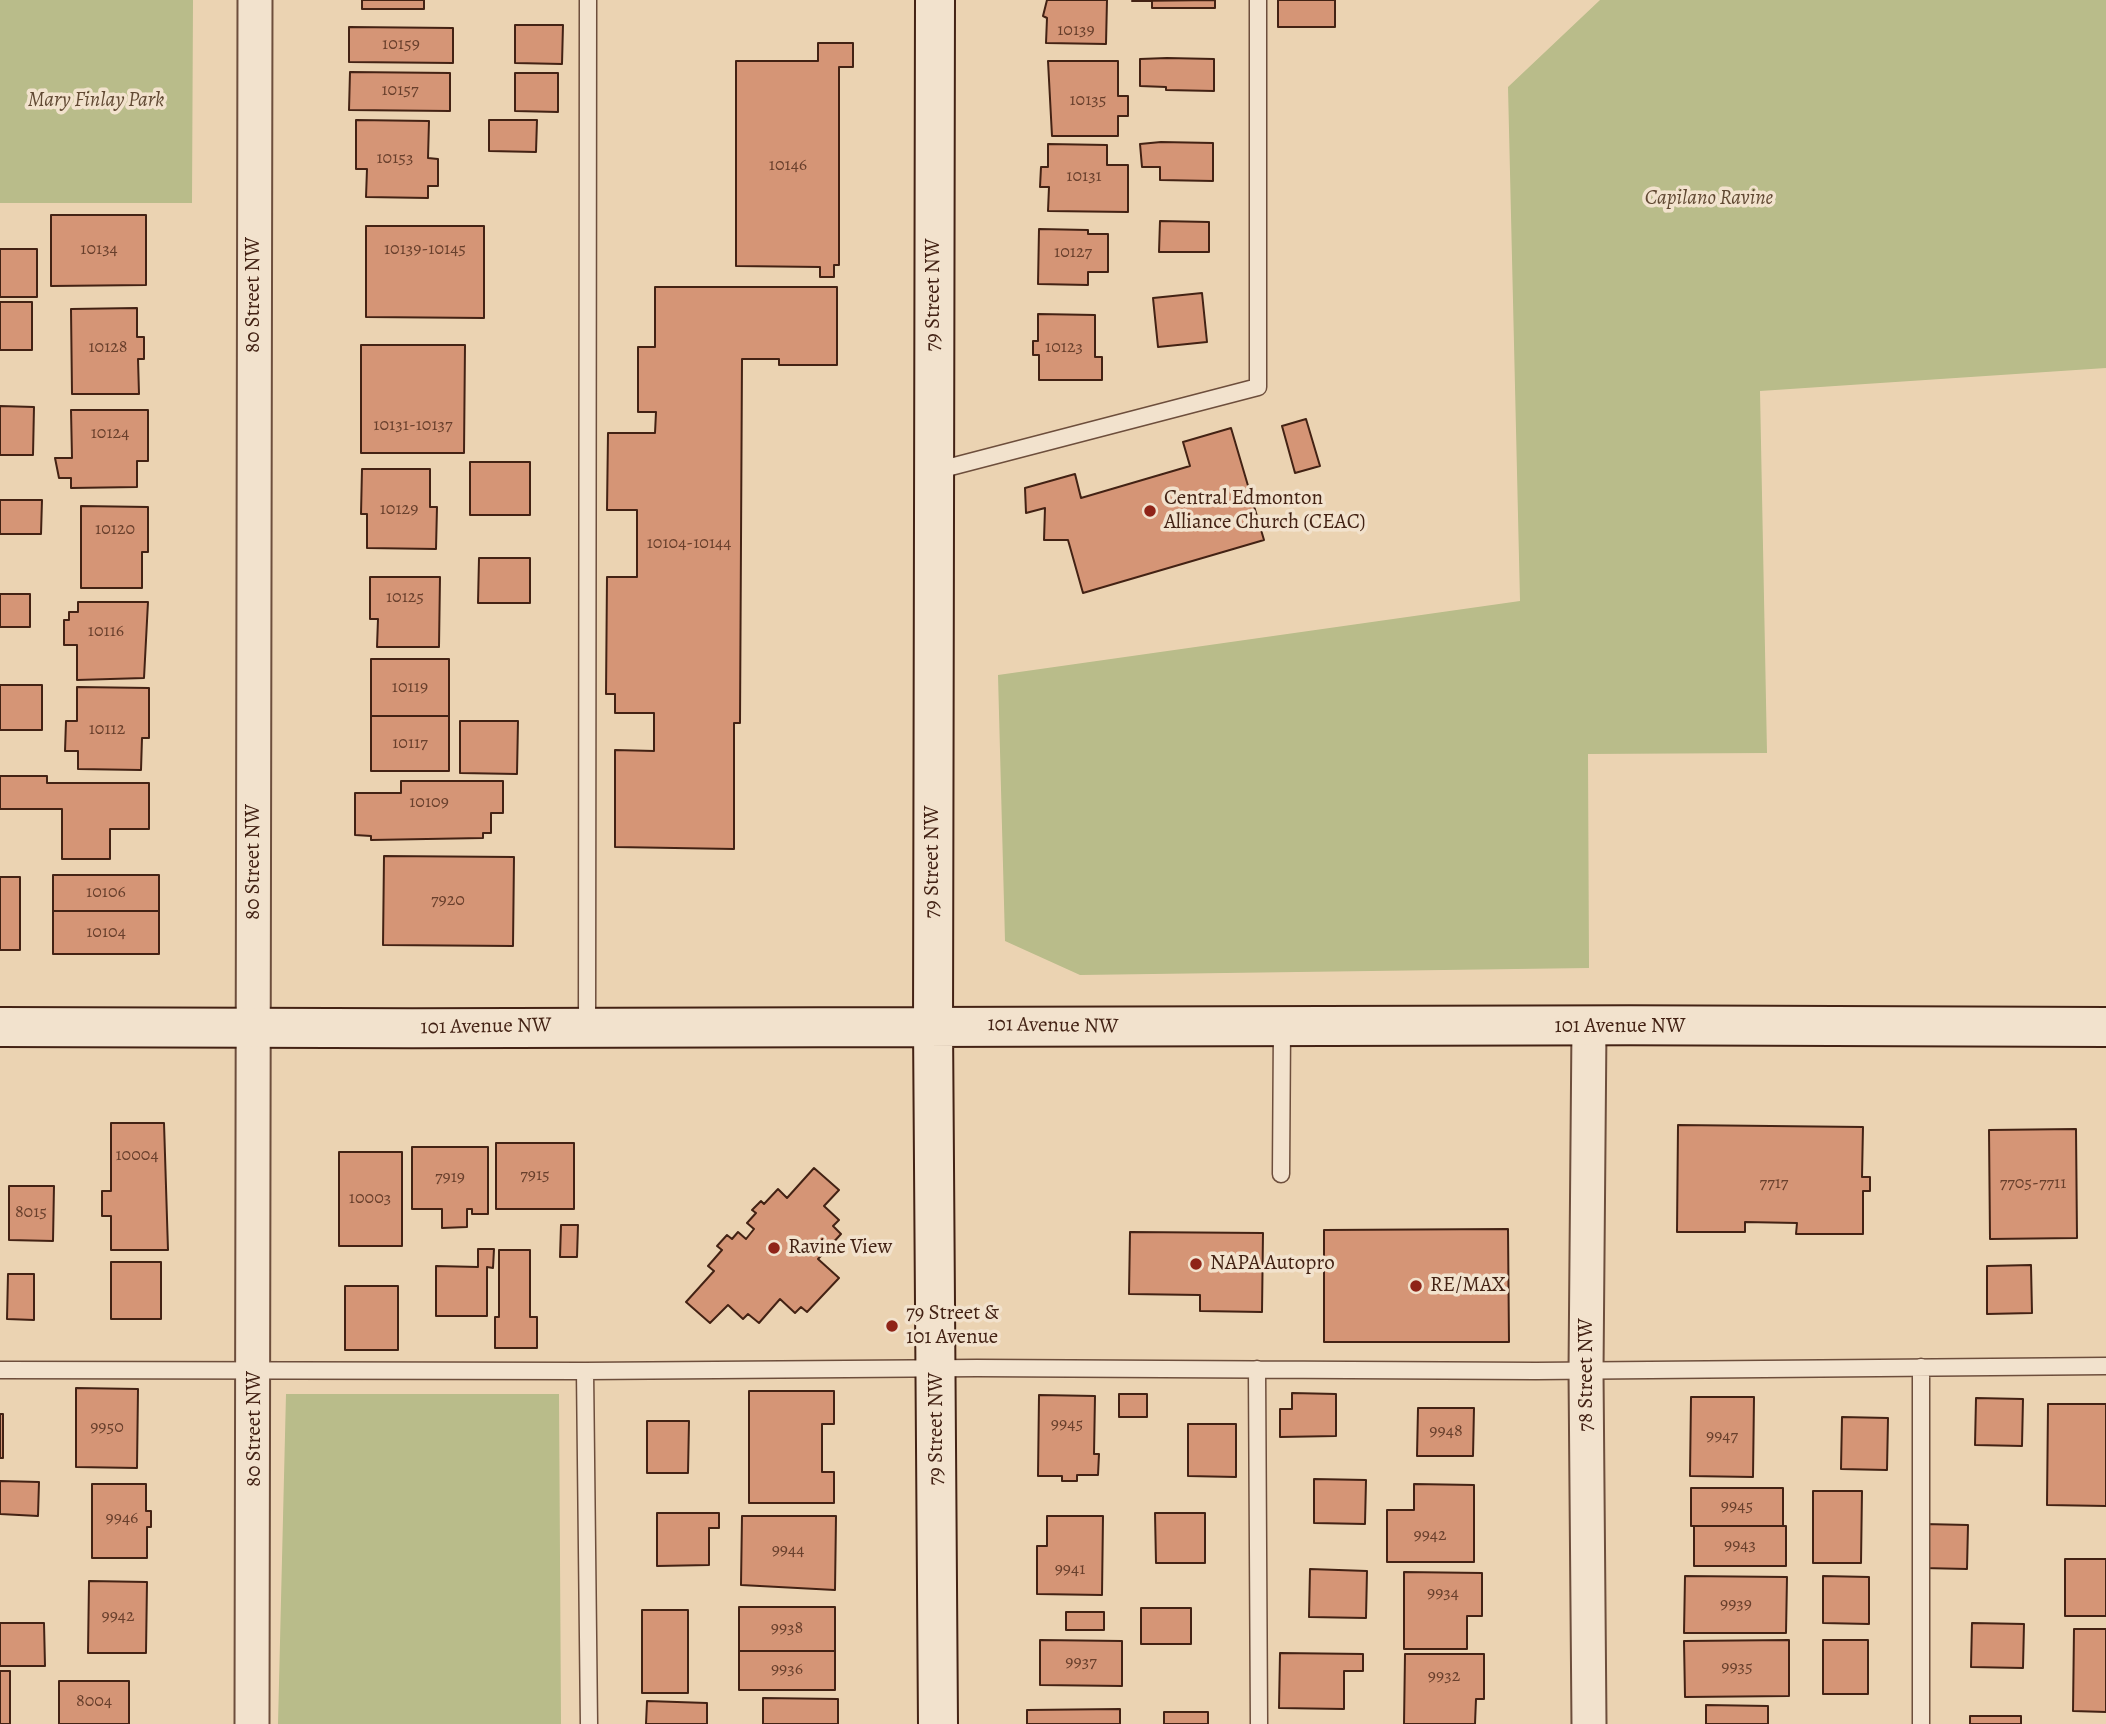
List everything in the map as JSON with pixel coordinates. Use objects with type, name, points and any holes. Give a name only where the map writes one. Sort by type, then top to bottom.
[{"type":"street","name":"80 Street NW","points":[[252,1724],[255,1371],[255,0]]},
{"type":"street","name":"79 Street NW","points":[[935,0],[933,1025],[939,1724]]},
{"type":"street","name":"101 Avenue NW","points":[[0,1027],[2106,1027]]},
{"type":"street","name":"78 Street NW","points":[[1589,1027],[1586,1371],[1589,1724]]},
{"type":"lane","points":[[587,1026],[588,0]]},
{"type":"lane","points":[[935,471],[1258,387],[1258,0]]},
{"type":"lane","points":[[1280,1174],[1282,1028]]},
{"type":"lane","points":[[0,1370],[585,1371],[937,1368],[1586,1371],[2106,1366]]},
{"type":"lane","points":[[1921,1367],[1921,1724]]},
{"type":"lane","points":[[1257,1369],[1259,1724]]},
{"type":"lane","points":[[585,1371],[589,1724]]},
{"type":"green space","name":"Mary Finlay Park","points":[[0,0],[193,0],[192,203],[0,203]]},
{"type":"green space","name":"Capilano Ravine","points":[[1600,0],[2106,0],[2106,368],[1760,391],[1767,753],[1588,754],[1589,968],[1080,975],[1005,941],[998,675],[1520,601],[1508,87]]},
{"type":"green space","points":[[286,1394],[559,1394],[561,1724],[278,1724]]},
{"type":"building","points":[[362,0],[424,0],[424,9],[362,9]]},
{"type":"building","points":[[1047,0],[1107,0],[1106,44],[1046,43],[1047,18],[1043,16]]},
{"type":"building","points":[[1215,0],[1215,8],[1152,8],[1152,1],[1132,1]]},
{"type":"building","points":[[1278,0],[1335,0],[1335,27],[1278,27]]},
{"type":"building","points":[[515,25],[563,25],[562,64],[515,63]]},
{"type":"building","points":[[349,27],[453,28],[453,63],[349,62]]},
{"type":"building","points":[[818,43],[853,43],[853,67],[839,67],[839,265],[834,265],[834,277],[820,277],[820,267],[736,266],[736,61],[818,61]]},
{"type":"building","points":[[1140,59],[1214,59],[1214,91],[1166,90],[1166,87],[1140,86]]},
{"type":"building","points":[[1048,61],[1118,61],[1118,96],[1128,96],[1128,116],[1118,116],[1118,136],[1052,136]]},
{"type":"building","points":[[350,72],[450,73],[450,111],[349,110]]},
{"type":"building","points":[[515,73],[558,73],[558,112],[515,111]]},
{"type":"building","points":[[356,120],[429,121],[428,158],[438,159],[438,186],[428,186],[428,198],[366,197],[367,169],[356,169]]},
{"type":"building","points":[[489,120],[537,120],[536,152],[489,151]]},
{"type":"building","points":[[1213,143],[1213,181],[1160,180],[1160,167],[1142,167],[1140,144]]},
{"type":"building","points":[[1048,144],[1107,145],[1107,165],[1128,165],[1128,212],[1048,211],[1049,187],[1040,187],[1041,167],[1048,167]]},
{"type":"building","points":[[51,215],[146,215],[146,285],[51,286]]},
{"type":"building","points":[[1160,221],[1209,222],[1209,252],[1159,252]]},
{"type":"building","points":[[366,226],[484,226],[484,318],[366,317]]},
{"type":"building","points":[[1039,229],[1088,230],[1088,234],[1108,234],[1108,272],[1088,272],[1088,285],[1038,284]]},
{"type":"building","points":[[0,249],[37,249],[37,297],[0,297]]},
{"type":"building","points":[[655,287],[837,287],[837,365],[779,365],[779,359],[742,359],[740,723],[734,723],[734,849],[615,847],[615,750],[654,751],[654,713],[615,713],[615,694],[606,694],[607,577],[637,577],[637,510],[607,510],[608,433],[655,433],[656,412],[638,412],[638,347],[655,347]]},
{"type":"building","points":[[1202,293],[1207,342],[1158,347],[1153,298]]},
{"type":"building","points":[[0,302],[32,302],[32,350],[0,350]]},
{"type":"building","points":[[137,308],[137,337],[144,337],[144,359],[138,359],[139,394],[72,394],[71,309]]},
{"type":"building","points":[[1038,314],[1095,315],[1095,357],[1102,357],[1102,380],[1039,380],[1039,355],[1033,355],[1033,341],[1038,341]]},
{"type":"building","points":[[361,345],[465,345],[464,453],[361,453]]},
{"type":"building","points":[[0,406],[34,407],[33,455],[0,455]]},
{"type":"building","points":[[71,410],[148,410],[148,461],[137,461],[137,487],[71,488],[71,478],[59,478],[55,458],[72,458]]},
{"type":"building","points":[[1306,419],[1320,466],[1295,473],[1282,426]]},
{"type":"building","name":"Central Edmonton Alliance Church (CEAC)","points":[[1231,428],[1264,540],[1083,593],[1068,540],[1044,540],[1045,508],[1026,513],[1025,488],[1075,474],[1081,498],[1190,466],[1183,442]]},
{"type":"building","points":[[470,462],[530,462],[530,515],[470,515]]},
{"type":"building","points":[[362,469],[430,469],[430,507],[437,507],[436,549],[367,548],[367,514],[361,514]]},
{"type":"building","points":[[0,500],[42,500],[41,534],[0,534]]},
{"type":"building","points":[[81,506],[148,507],[148,552],[142,552],[142,588],[81,588]]},
{"type":"building","points":[[479,558],[530,558],[530,603],[478,603]]},
{"type":"building","points":[[370,577],[440,577],[439,647],[377,647],[378,619],[370,619]]},
{"type":"building","points":[[0,594],[30,594],[30,627],[0,627]]},
{"type":"building","points":[[78,602],[148,602],[144,678],[77,680],[77,645],[64,645],[64,620],[69,620],[69,612],[78,612]]},
{"type":"building","points":[[371,659],[449,659],[449,716],[371,716]]},
{"type":"building","points":[[0,685],[42,685],[42,730],[0,730]]},
{"type":"building","points":[[77,687],[149,688],[149,738],[142,738],[141,770],[78,769],[78,751],[65,751],[66,721],[77,721]]},
{"type":"building","points":[[371,716],[449,716],[449,771],[371,771]]},
{"type":"building","points":[[460,721],[518,721],[517,774],[460,773]]},
{"type":"building","points":[[0,776],[47,776],[47,783],[149,783],[149,829],[110,829],[110,859],[62,859],[62,809],[0,809]]},
{"type":"building","points":[[401,781],[503,781],[503,813],[491,813],[491,833],[483,833],[483,838],[371,840],[371,836],[355,835],[355,793],[401,793]]},
{"type":"building","points":[[384,856],[514,857],[513,946],[383,945]]},
{"type":"building","points":[[53,875],[159,875],[159,911],[53,911]]},
{"type":"building","points":[[0,877],[20,877],[20,950],[0,950]]},
{"type":"building","points":[[53,911],[159,911],[159,954],[53,954]]},
{"type":"building","points":[[111,1123],[164,1123],[168,1250],[111,1250],[111,1216],[102,1216],[102,1191],[111,1191]]},
{"type":"building","points":[[1678,1125],[1863,1127],[1862,1177],[1870,1177],[1870,1191],[1863,1191],[1863,1234],[1796,1234],[1797,1223],[1745,1222],[1745,1232],[1677,1232]]},
{"type":"building","points":[[2076,1129],[2077,1238],[1990,1239],[1989,1130]]},
{"type":"building","points":[[496,1143],[574,1143],[574,1209],[496,1209]]},
{"type":"building","points":[[412,1147],[488,1147],[488,1214],[472,1214],[472,1209],[467,1209],[467,1227],[442,1228],[442,1209],[412,1209]]},
{"type":"building","points":[[339,1152],[402,1152],[402,1246],[339,1246]]},
{"type":"building","name":"Ravine View","points":[[814,1168],[839,1190],[824,1206],[839,1220],[833,1226],[841,1234],[818,1259],[839,1278],[807,1312],[801,1307],[795,1313],[780,1299],[759,1323],[748,1314],[743,1319],[728,1305],[710,1323],[686,1302],[714,1271],[708,1266],[722,1250],[717,1246],[727,1235],[732,1239],[738,1232],[746,1239],[754,1229],[747,1223],[756,1213],[752,1210],[761,1201],[764,1204],[778,1189],[787,1198]]},
{"type":"building","points":[[9,1186],[54,1186],[53,1241],[9,1240]]},
{"type":"building","points":[[561,1225],[578,1225],[577,1257],[560,1257]]},
{"type":"building","name":"RE/MAX","points":[[1508,1229],[1509,1342],[1324,1342],[1324,1230]]},
{"type":"building","name":"NAPA Autopro","points":[[1130,1232],[1263,1233],[1262,1312],[1200,1311],[1200,1295],[1129,1294]]},
{"type":"building","points":[[478,1249],[494,1249],[493,1268],[487,1267],[487,1316],[436,1316],[436,1266],[478,1267]]},
{"type":"building","points":[[499,1250],[530,1250],[530,1317],[537,1317],[537,1348],[495,1348],[495,1317],[499,1317]]},
{"type":"building","points":[[111,1262],[161,1262],[161,1319],[111,1319]]},
{"type":"building","points":[[2031,1265],[2032,1313],[1987,1314],[1987,1266]]},
{"type":"building","points":[[8,1274],[34,1274],[34,1320],[7,1319]]},
{"type":"building","points":[[345,1286],[398,1286],[398,1350],[345,1350]]},
{"type":"building","points":[[76,1388],[138,1389],[137,1468],[76,1467]]},
{"type":"building","points":[[749,1391],[834,1391],[834,1424],[822,1424],[822,1472],[834,1472],[834,1503],[749,1503]]},
{"type":"building","points":[[1292,1393],[1336,1394],[1336,1436],[1280,1437],[1280,1409],[1292,1409]]},
{"type":"building","points":[[1119,1394],[1147,1394],[1147,1417],[1119,1417]]},
{"type":"building","points":[[1039,1395],[1095,1396],[1094,1454],[1099,1454],[1098,1475],[1077,1475],[1077,1481],[1062,1481],[1062,1476],[1038,1476]]},
{"type":"building","points":[[1691,1397],[1754,1397],[1753,1477],[1690,1476]]},
{"type":"building","points":[[1976,1398],[2023,1399],[2022,1446],[1975,1445]]},
{"type":"building","points":[[2048,1404],[2106,1404],[2106,1506],[2047,1505]]},
{"type":"building","points":[[1418,1408],[1474,1408],[1473,1456],[1417,1456]]},
{"type":"building","points":[[0,1414],[3,1414],[3,1458],[0,1458]]},
{"type":"building","points":[[1842,1417],[1888,1418],[1887,1470],[1841,1469]]},
{"type":"building","points":[[647,1421],[689,1421],[688,1473],[647,1473]]},
{"type":"building","points":[[1188,1424],[1236,1424],[1236,1477],[1188,1476]]},
{"type":"building","points":[[1314,1479],[1366,1480],[1365,1524],[1314,1523]]},
{"type":"building","points":[[0,1481],[39,1482],[38,1516],[0,1514]]},
{"type":"building","points":[[92,1484],[146,1484],[146,1511],[151,1511],[151,1527],[147,1527],[147,1558],[92,1558]]},
{"type":"building","points":[[1414,1484],[1474,1485],[1474,1562],[1387,1562],[1387,1510],[1414,1510]]},
{"type":"building","points":[[1691,1488],[1783,1488],[1783,1526],[1691,1526]]},
{"type":"building","points":[[1813,1491],[1862,1491],[1861,1563],[1813,1563]]},
{"type":"building","points":[[657,1513],[719,1513],[719,1528],[709,1528],[709,1565],[657,1566]]},
{"type":"building","points":[[1155,1513],[1205,1513],[1205,1563],[1156,1563]]},
{"type":"building","points":[[742,1516],[836,1516],[835,1590],[741,1585]]},
{"type":"building","points":[[1047,1516],[1103,1516],[1102,1595],[1037,1594],[1037,1546],[1047,1546]]},
{"type":"building","points":[[1924,1524],[1968,1525],[1967,1569],[1923,1568]]},
{"type":"building","points":[[1694,1526],[1786,1526],[1786,1566],[1694,1566]]},
{"type":"building","points":[[2065,1559],[2106,1559],[2106,1616],[2065,1616]]},
{"type":"building","points":[[1310,1569],[1367,1571],[1366,1618],[1309,1617]]},
{"type":"building","points":[[1404,1572],[1482,1573],[1482,1616],[1467,1616],[1467,1649],[1404,1649]]},
{"type":"building","points":[[1685,1576],[1787,1577],[1786,1633],[1684,1633]]},
{"type":"building","points":[[1823,1576],[1869,1577],[1869,1624],[1823,1623]]},
{"type":"building","points":[[89,1581],[147,1582],[146,1653],[88,1653]]},
{"type":"building","points":[[739,1607],[835,1607],[835,1651],[739,1651]]},
{"type":"building","points":[[1141,1608],[1191,1608],[1191,1644],[1141,1644]]},
{"type":"building","points":[[642,1610],[688,1610],[688,1693],[642,1693]]},
{"type":"building","points":[[1066,1612],[1104,1612],[1104,1630],[1066,1630]]},
{"type":"building","points":[[0,1623],[44,1623],[45,1666],[0,1666]]},
{"type":"building","points":[[1972,1623],[2024,1624],[2023,1668],[1971,1667]]},
{"type":"building","points":[[2074,1629],[2106,1629],[2106,1712],[2073,1711]]},
{"type":"building","points":[[1040,1640],[1122,1641],[1122,1686],[1040,1685]]},
{"type":"building","points":[[1789,1640],[1789,1696],[1685,1697],[1684,1641]]},
{"type":"building","points":[[1823,1640],[1868,1640],[1868,1694],[1823,1694]]},
{"type":"building","points":[[739,1651],[835,1651],[835,1690],[739,1690]]},
{"type":"building","points":[[1280,1653],[1363,1654],[1363,1671],[1344,1671],[1344,1709],[1279,1708]]},
{"type":"building","points":[[1405,1654],[1484,1654],[1484,1699],[1476,1699],[1475,1724],[1404,1724]]},
{"type":"building","points":[[0,1671],[10,1671],[10,1724],[0,1724]]},
{"type":"building","points":[[59,1681],[129,1681],[129,1724],[59,1724]]},
{"type":"building","points":[[763,1698],[838,1699],[838,1724],[763,1724]]},
{"type":"building","points":[[647,1701],[707,1703],[707,1724],[646,1724]]},
{"type":"building","points":[[1706,1705],[1768,1706],[1768,1724],[1706,1724]]},
{"type":"building","points":[[1120,1709],[1120,1724],[1027,1724],[1027,1710]]},
{"type":"building","points":[[1164,1712],[1208,1712],[1208,1724],[1164,1724]]},
{"type":"building","points":[[1970,1716],[2021,1716],[2021,1724],[1970,1724]]},
{"type":"place","name":"Central Edmonton Alliance Church (CEAC)","points":[[1150,511]]},
{"type":"place","name":"Ravine View","points":[[774,1248]]},
{"type":"place","name":"NAPA Autopro","points":[[1196,1264]]},
{"type":"place","name":"RE/MAX","points":[[1416,1286]]},
{"type":"place","name":"79 Street & 101 Avenue","points":[[892,1326]]}]
